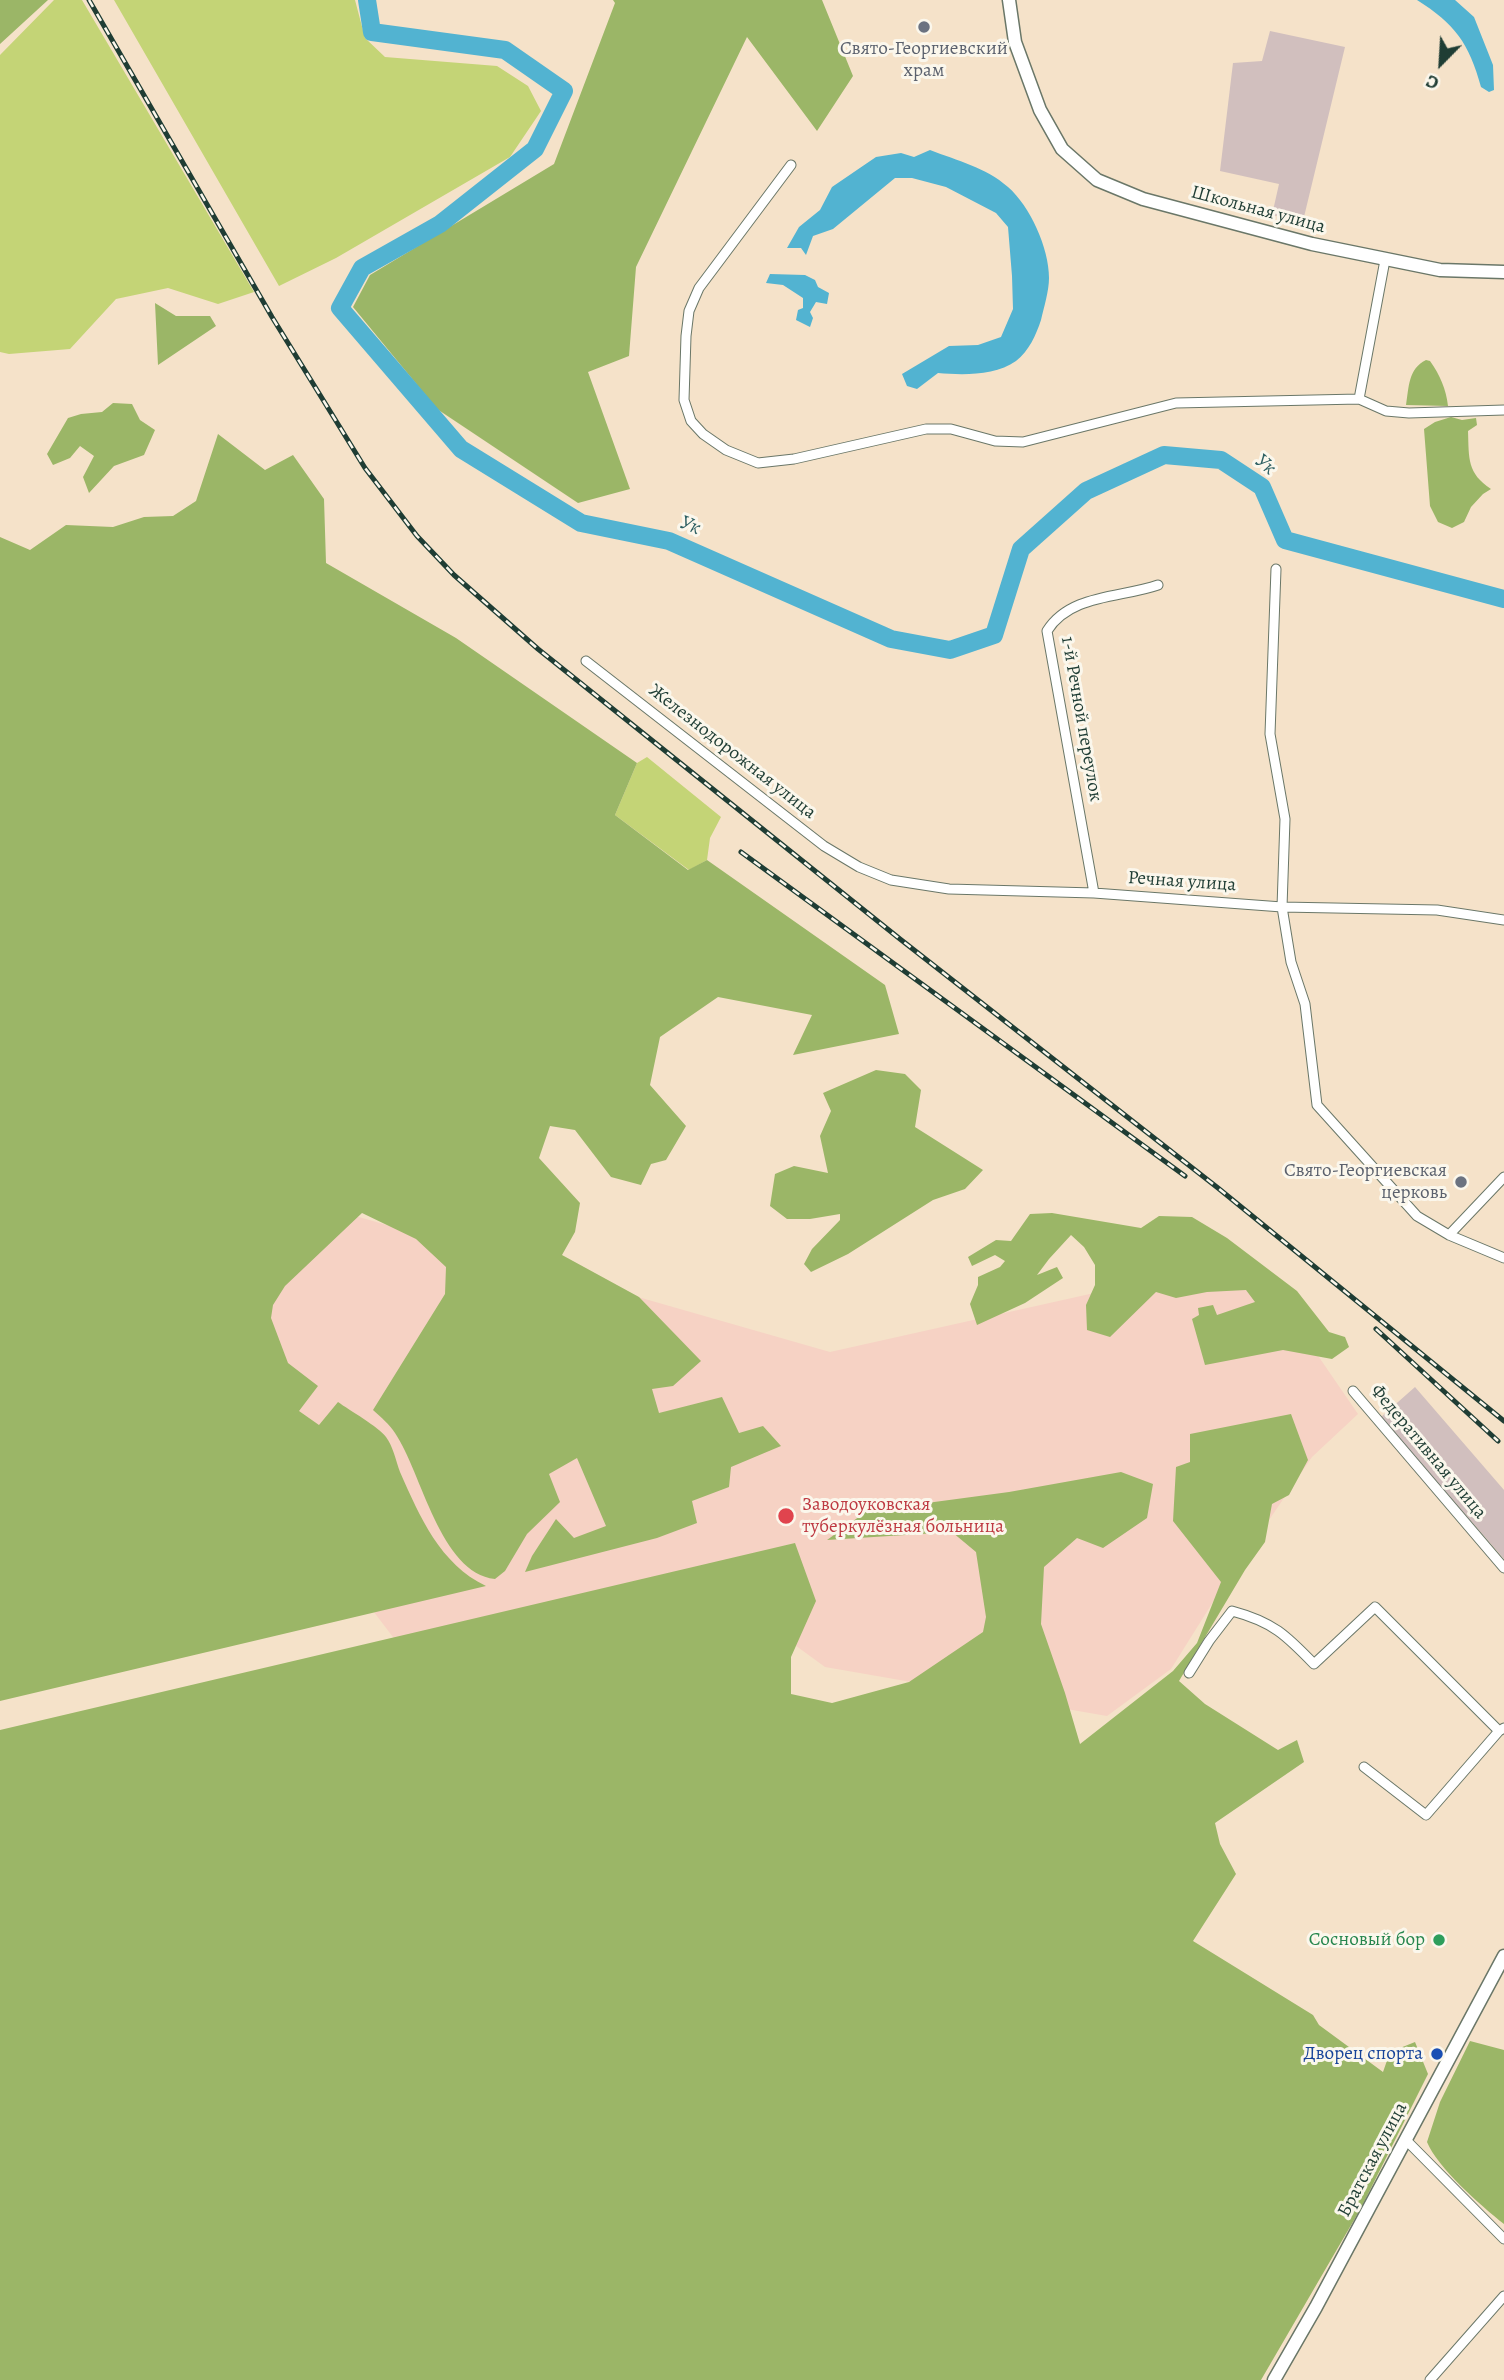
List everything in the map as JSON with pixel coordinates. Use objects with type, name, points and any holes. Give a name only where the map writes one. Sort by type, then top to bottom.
[{"type":"street","name":"Школьная улица","points":[[1009,0],[1015,42],[1040,110],[1062,149],[1097,180],[1143,199],[1312,244],[1440,270],[1504,272]]},
{"type":"street","points":[[791,165],[699,288],[689,311],[684,400],[691,421],[702,434],[741,458],[758,463],[794,459],[926,429],[951,429],[995,441],[1023,442],[1176,402],[1359,399],[1386,411],[1409,413],[1504,410]]},
{"type":"street","points":[[1359,399],[1385,260]]},
{"type":"street","points":[[1276,569],[1270,733],[1285,819],[1282,907],[1291,962],[1305,1004],[1317,1105],[1417,1216],[1450,1235],[1504,1258]]},
{"type":"street","name":"1-й Речной переулок","points":[[1094,893],[1047,631],[1064,613],[1103,597],[1158,585]]},
{"type":"street","name":"Железнодорожная улица","points":[[586,661],[824,846],[859,867]]},
{"type":"street","name":"Речная улица","points":[[859,867],[891,880],[949,889],[1094,893],[1282,907],[1437,910],[1504,920]]},
{"type":"street","points":[[1450,1235],[1504,1177]]},
{"type":"street","name":"Федеративная улица","points":[[1353,1391],[1504,1568]]},
{"type":"street","points":[[1189,1673],[1232,1611],[1282,1632],[1314,1664],[1375,1607],[1502,1730],[1426,1815],[1364,1768]]},
{"type":"street","name":"Братская улица","points":[[1274,2380],[1504,1956]]},
{"type":"street","points":[[1406,2140],[1504,2239]]},
{"type":"street","points":[[1430,2380],[1502,2303]]},
{"type":"shaded area","points":[[1270,31],[1345,47],[1303,221],[1272,215],[1279,184],[1220,171],[1233,63],[1262,61]]},
{"type":"shaded area","name":"Заводоуковская туберкулёзная больница","points":[[310,1203],[830,1352],[1251,1258],[1358,1414],[1312,1457],[1213,1602],[1171,1669],[1107,1716],[825,1667],[699,1575],[399,1645],[183,1361]]},
{"type":"shaded area","points":[[1415,1387],[1504,1490],[1504,1559],[1381,1417]]},
{"type":"green space","points":[[0,0],[48,0],[0,44]]},
{"type":"green space","points":[[54,0],[82,0],[254,292],[218,304],[168,288],[116,299],[70,349],[9,354],[0,352],[0,55]]},
{"type":"green space","points":[[114,0],[355,0],[365,38],[385,57],[497,66],[528,86],[541,111],[510,157],[336,258],[279,286]]},
{"type":"green space","points":[[613,0],[822,0],[853,76],[817,131],[747,37],[636,267],[629,356],[588,372],[630,489],[578,503],[437,409],[353,307],[370,275],[554,164],[615,3]]},
{"type":"green space","points":[[155,303],[176,316],[210,316],[216,326],[158,365]]},
{"type":"green space","points":[[1426,360],[1430,361],[1440,377],[1448,406],[1406,405],[1413,373]]},
{"type":"green space","points":[[113,403],[132,404],[140,420],[155,430],[144,455],[114,466],[89,493],[83,477],[94,456],[80,446],[70,458],[53,465],[47,454],[68,418],[102,412]]},
{"type":"green space","points":[[1451,417],[1462,420],[1476,418],[1477,425],[1468,431],[1471,464],[1477,477],[1491,489],[1471,507],[1464,522],[1452,528],[1438,522],[1430,506],[1424,429]]},
{"type":"green space","points":[[218,434],[265,470],[293,455],[324,499],[326,563],[456,638],[637,763],[615,815],[688,870],[707,860],[885,985],[899,1034],[793,1055],[812,1015],[718,997],[660,1037],[650,1085],[686,1126],[666,1160],[651,1164],[641,1185],[611,1177],[575,1130],[550,1126],[539,1158],[580,1203],[575,1232],[562,1255],[639,1297],[701,1361],[673,1386],[652,1389],[659,1413],[722,1397],[739,1433],[763,1426],[781,1446],[731,1467],[729,1487],[692,1501],[697,1523],[657,1538],[525,1572],[556,1519],[574,1538],[606,1526],[577,1458],[549,1474],[560,1502],[527,1534],[505,1571],[495,1579],[476,1573],[460,1559],[434,1519],[395,1433],[373,1410],[445,1294],[446,1267],[416,1239],[362,1213],[285,1286],[273,1305],[271,1318],[288,1363],[318,1386],[299,1411],[319,1425],[338,1402],[382,1433],[391,1445],[400,1472],[433,1538],[456,1565],[486,1586],[0,1701],[0,537],[30,550],[66,525],[113,527],[144,517],[173,516],[196,501]]},
{"type":"green space","points":[[647,757],[721,817],[710,838],[707,860],[689,870],[615,815],[637,763]]},
{"type":"green space","points":[[876,1070],[905,1074],[921,1090],[915,1127],[983,1170],[965,1189],[933,1200],[848,1254],[811,1272],[804,1264],[812,1249],[840,1220],[840,1214],[810,1219],[787,1219],[770,1206],[775,1174],[794,1166],[828,1173],[820,1136],[831,1111],[823,1093]]},
{"type":"green space","points":[[1052,1213],[1141,1228],[1159,1216],[1192,1217],[1227,1238],[1297,1291],[1329,1332],[1345,1337],[1349,1347],[1332,1359],[1283,1350],[1205,1365],[1192,1319],[1199,1315],[1198,1308],[1213,1305],[1217,1315],[1255,1302],[1246,1290],[1207,1292],[1176,1298],[1156,1292],[1110,1337],[1087,1330],[1086,1305],[1095,1285],[1095,1265],[1084,1247],[1071,1235],[1037,1275],[1057,1267],[1063,1278],[1025,1303],[977,1325],[970,1304],[978,1285],[978,1277],[1000,1267],[1005,1261],[995,1255],[972,1266],[968,1257],[996,1240],[1011,1241],[1030,1214]]},
{"type":"green space","points":[[1291,1414],[1308,1460],[1289,1495],[1272,1504],[1265,1542],[1245,1570],[1179,1681],[1205,1704],[1278,1750],[1297,1740],[1304,1762],[1215,1823],[1220,1844],[1236,1874],[1193,1941],[1313,2015],[1319,2025],[1383,2072],[1390,2052],[1415,2042],[1428,2074],[1361,2208],[1261,2380],[0,2380],[0,1730],[795,1543],[816,1601],[791,1657],[791,1694],[832,1703],[909,1682],[983,1632],[986,1617],[976,1552],[952,1532],[827,1540],[867,1511],[1009,1492],[1121,1472],[1153,1484],[1147,1518],[1103,1548],[1077,1538],[1044,1567],[1041,1624],[1080,1744],[1173,1671],[1197,1643],[1221,1582],[1173,1521],[1176,1467],[1190,1462],[1190,1434]]},
{"type":"green space","points":[[1470,2041],[1504,2050],[1504,2224],[1450,2174],[1427,2142],[1440,2102]]},
{"type":"water","points":[[1417,0],[1455,0],[1474,17],[1493,65],[1494,90],[1489,92],[1481,87],[1471,58],[1451,26]]},
{"type":"water","points":[[930,150],[990,174],[1016,195],[1031,216],[1042,241],[1049,283],[1037,331],[1021,357],[1008,366],[988,372],[938,373],[917,389],[907,386],[902,374],[949,346],[978,345],[1001,337],[1013,309],[1012,276],[1008,227],[996,213],[946,187],[912,178],[895,178],[833,229],[813,236],[806,255],[801,248],[787,248],[799,227],[820,210],[832,187],[876,157],[901,153],[914,157]]},
{"type":"water","points":[[770,274],[805,275],[829,293],[827,304],[816,302],[810,312],[813,318],[810,327],[796,320],[798,310],[803,308],[803,298],[783,285],[766,283]]},
{"type":"waterway","name":"Ук","points":[[367,0],[372,32],[505,50],[564,91],[535,149],[440,224],[362,268],[340,308],[461,449],[581,523],[669,541],[891,639],[950,650],[994,635],[1021,549],[1086,491],[1164,455],[1221,460],[1262,487],[1285,540],[1504,599]]},
{"type":"railway","points":[[89,0],[272,317],[365,468],[417,536],[454,575],[538,649],[900,939],[1218,1188],[1504,1421]]},
{"type":"railway","points":[[741,852],[1185,1176]]},
{"type":"railway","points":[[1376,1329],[1498,1441]]},
{"type":"place","name":"Свято-Георгиевский храм","points":[[924,27]]},
{"type":"place","name":"Свято-Георгиевская церковь","points":[[1461,1182]]},
{"type":"place","name":"Заводоуковская туберкулёзная больница","points":[[786,1516]]},
{"type":"place","name":"Сосновый бор","points":[[1439,1940]]},
{"type":"place","name":"Дворец спорта","points":[[1437,2054]]}]
